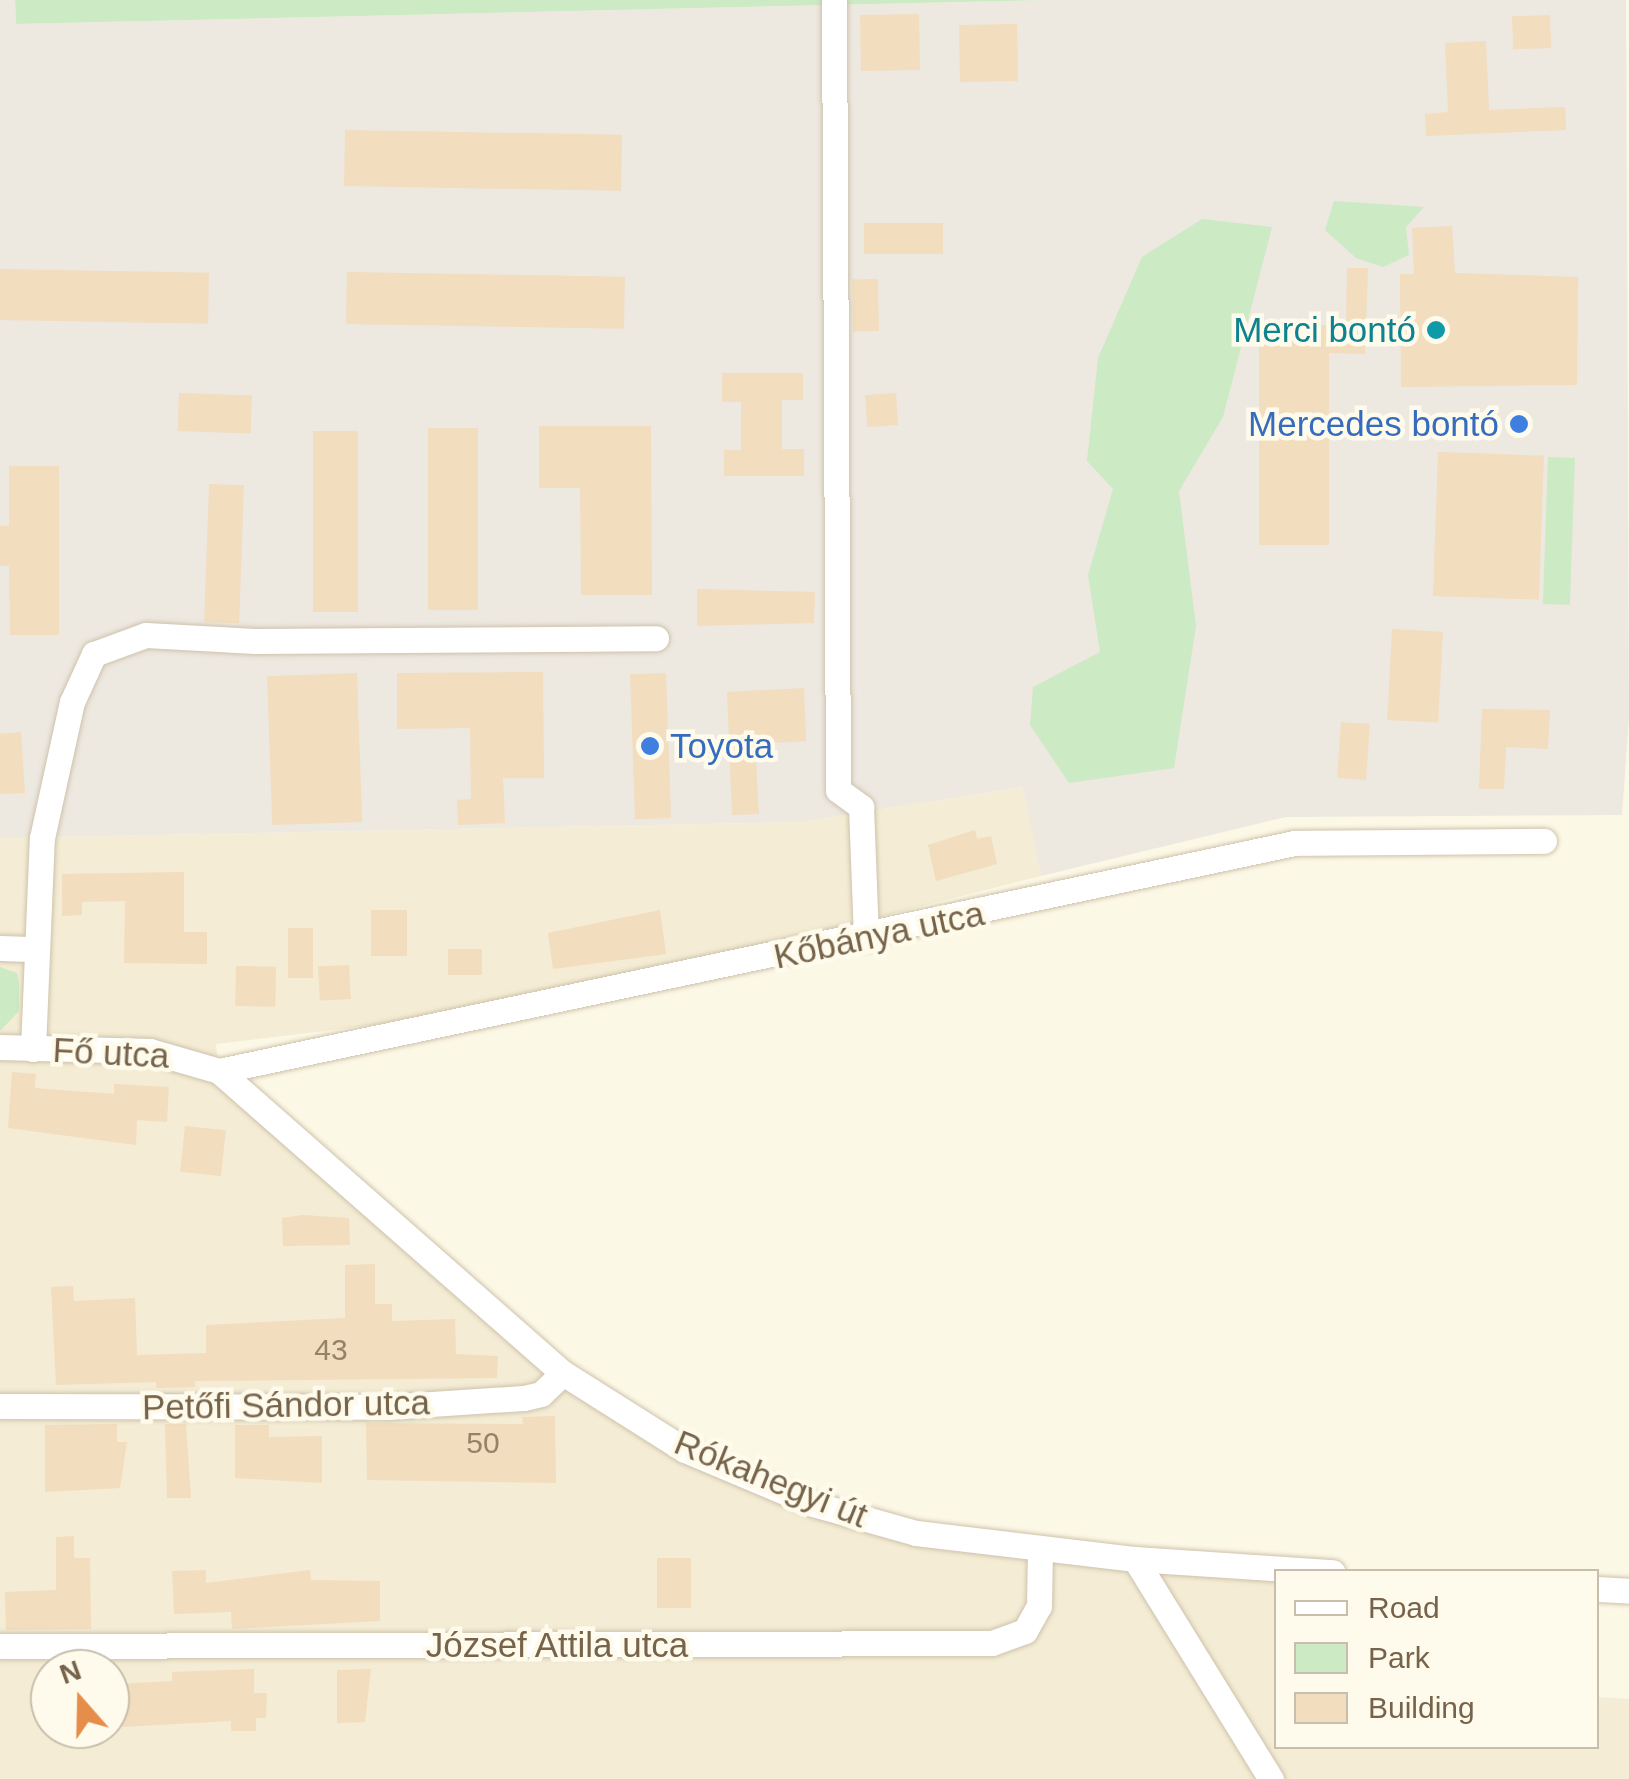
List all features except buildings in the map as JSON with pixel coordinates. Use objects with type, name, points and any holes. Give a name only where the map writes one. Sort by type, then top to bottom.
[{"type":"street","points":[[834,0],[838,790],[861,807],[866,938]]},
{"type":"street","points":[[34,1049],[42,838],[72,702],[94,654],[146,635],[255,641],[656,638]]},
{"type":"street","name":"Kőbánya utca","points":[[218,1070],[866,938],[1294,844],[1544,841]]},
{"type":"street","points":[[0,948],[37,949]]},
{"type":"street","name":"Fő utca","points":[[0,1047],[150,1051],[218,1070]]},
{"type":"street","name":"Rókahegyi út","points":[[218,1070],[563,1373],[685,1450],[813,1504],[916,1533],[1135,1559],[1287,1569]]},
{"type":"street","name":"Petőfi Sándor utca","points":[[0,1406],[426,1404],[524,1398],[541,1394],[563,1373]]},
{"type":"street","name":"József Attila utca","points":[[0,1646],[992,1643],[1024,1631],[1039,1606],[1040,1548]]},
{"type":"street","points":[[1135,1559],[1271,1779]]},
{"type":"street","points":[[1599,1589],[1629,1591]]},
{"type":"shaded area","points":[[0,0],[15,0],[16,24],[1045,0],[1626,0],[1629,717],[1622,815],[1286,817],[1041,876],[1023,787],[801,822],[0,838]]},
{"type":"shaded area","points":[[1024,787],[1041,876],[757,948],[383,1024],[216,1044],[219,1070],[563,1373],[685,1450],[916,1533],[1274,1572],[1274,1749],[1599,1749],[1599,1697],[1629,1699],[1629,1779],[0,1779],[0,838],[800,822]]},
{"type":"green space","points":[[15,0],[1045,0],[16,24]]},
{"type":"green space","points":[[1334,201],[1424,207],[1406,227],[1409,255],[1383,267],[1356,258],[1325,230]]},
{"type":"green space","points":[[1202,219],[1272,227],[1223,417],[1179,491],[1196,626],[1174,768],[1069,783],[1030,725],[1033,687],[1100,652],[1088,575],[1113,489],[1087,461],[1098,358],[1142,257]]},
{"type":"green space","points":[[1548,457],[1575,458],[1570,605],[1543,604]]},
{"type":"green space","points":[[0,967],[17,973],[19,1011],[0,1031]]},
{"type":"place","name":"Merci bontó","points":[[1436,330]]},
{"type":"place","name":"Mercedes bontó","points":[[1519,424]]},
{"type":"place","name":"Toyota","points":[[650,746]]}]
